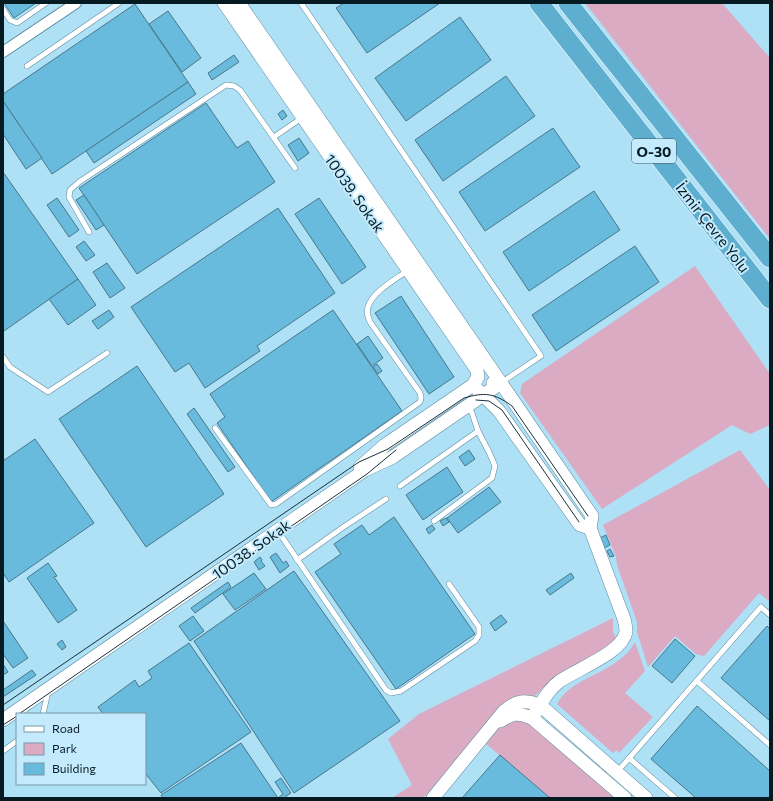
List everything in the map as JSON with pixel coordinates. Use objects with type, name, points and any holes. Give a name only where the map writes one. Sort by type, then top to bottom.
[{"type":"highway","name":"İzmir Çevre Yolu","points":[[538,3],[770,299]]},
{"type":"highway","name":"İzmir Çevre Yolu","points":[[568,3],[770,258]]},
{"type":"street","points":[[3,52],[76,3]]},
{"type":"street","name":"10039. Sokak","points":[[224,3],[477,370],[478,377],[473,385]]},
{"type":"street","name":"10039. Sokak","points":[[239,3],[592,516],[590,528],[624,619],[626,631],[620,643],[609,653],[560,681],[547,692],[540,705]]},
{"type":"street","points":[[473,385],[501,383]]},
{"type":"street","name":"10038. Sokak","points":[[3,720],[365,470],[393,457],[501,383]]},
{"type":"street","points":[[473,385],[499,411],[580,525],[590,528]]},
{"type":"street","name":"10038. Sokak","points":[[3,710],[363,465],[385,445],[473,385]]},
{"type":"street","points":[[435,798],[504,711],[518,702],[527,701],[540,705],[617,773],[628,795]]},
{"type":"street","points":[[532,718],[540,705]]},
{"type":"street","points":[[495,724],[513,714],[519,713],[532,718],[628,795],[646,798]]},
{"type":"lane","points":[[3,9],[10,20],[17,23],[46,3]]},
{"type":"lane","points":[[27,66],[119,3]]},
{"type":"lane","points":[[301,3],[541,356],[501,383]]},
{"type":"lane","points":[[89,232],[69,197],[70,190],[79,182],[226,85],[234,86],[240,90],[295,168]]},
{"type":"lane","points":[[274,137],[303,117]]},
{"type":"lane","points":[[215,428],[271,505],[276,504],[420,402],[420,393],[370,322],[367,314],[368,306],[377,293],[408,270]]},
{"type":"lane","points":[[3,357],[10,367],[48,392],[108,353]]},
{"type":"lane","points":[[434,521],[492,478],[495,466],[468,406]]},
{"type":"lane","points":[[400,486],[478,431]]},
{"type":"lane","points":[[297,560],[386,499]]},
{"type":"lane","points":[[278,530],[386,690],[391,693],[401,691],[475,641],[478,635],[479,627],[449,584]]},
{"type":"lane","points":[[617,773],[761,607],[770,615]]},
{"type":"lane","points":[[697,681],[770,745]]},
{"type":"lane","points":[[43,713],[46,707],[48,688]]},
{"type":"lane","points":[[3,751],[16,742]]},
{"type":"lane","points":[[629,758],[675,798]]},
{"type":"green space","points":[[585,3],[722,3],[770,58],[770,239]]},
{"type":"green space","points":[[695,266],[770,374],[770,425],[750,434],[732,425],[602,509],[520,393],[522,384]]},
{"type":"green space","points":[[740,450],[770,490],[770,602],[759,593],[704,656],[696,654],[675,636],[648,667],[637,632],[637,622],[617,565],[616,557],[603,525]]},
{"type":"green space","points":[[613,618],[613,631],[616,638],[610,646],[553,679],[534,697],[507,704],[423,798],[392,798],[412,785],[388,739],[419,714]]},
{"type":"green space","points":[[635,642],[645,671],[625,693],[653,717],[619,753],[616,750],[613,753],[557,704],[564,694],[573,687],[618,661],[627,653]]},
{"type":"green space","points":[[524,718],[612,792],[612,798],[550,798],[485,743],[502,724]]},
{"type":"building","points":[[4,3],[36,3],[14,18]]},
{"type":"building","points":[[344,3],[440,3],[367,53],[336,8]]},
{"type":"building","points":[[135,4],[188,82],[52,174],[3,101],[3,94]]},
{"type":"building","points":[[168,11],[201,58],[182,72],[149,24]]},
{"type":"building","points":[[460,17],[491,60],[406,121],[375,78]]},
{"type":"building","points":[[234,55],[239,62],[212,80],[208,73]]},
{"type":"building","points":[[506,76],[535,116],[443,181],[415,140]]},
{"type":"building","points":[[188,82],[196,94],[94,163],[86,151]]},
{"type":"building","points":[[3,101],[42,158],[26,169],[3,134]]},
{"type":"building","points":[[206,103],[237,148],[248,141],[275,182],[137,274],[79,188]]},
{"type":"building","points":[[283,110],[287,116],[282,120],[278,114]]},
{"type":"building","points":[[553,128],[580,167],[485,231],[459,192]]},
{"type":"building","points":[[299,138],[309,153],[298,161],[288,145]]},
{"type":"building","points":[[3,172],[78,279],[4,331],[3,330]]},
{"type":"building","points":[[594,191],[620,230],[529,291],[503,252]]},
{"type":"building","points":[[84,195],[104,225],[96,230],[76,200]]},
{"type":"building","points":[[57,198],[79,230],[69,237],[47,205]]},
{"type":"building","points":[[319,198],[366,267],[342,284],[295,214]]},
{"type":"building","points":[[278,208],[335,293],[257,346],[260,351],[205,388],[189,363],[175,372],[131,307]]},
{"type":"building","points":[[84,241],[95,255],[86,261],[76,247]]},
{"type":"building","points":[[635,246],[659,282],[556,351],[532,315]]},
{"type":"building","points":[[107,263],[125,288],[110,298],[93,272]]},
{"type":"building","points":[[78,279],[96,305],[68,325],[49,299]]},
{"type":"building","points":[[401,296],[454,377],[429,394],[375,313]]},
{"type":"building","points":[[109,310],[114,317],[98,329],[92,321]]},
{"type":"building","points":[[333,310],[402,411],[271,502],[217,423],[225,417],[210,394]]},
{"type":"building","points":[[368,336],[383,358],[372,366],[357,344]]},
{"type":"building","points":[[377,364],[382,371],[378,374],[373,367]]},
{"type":"building","points":[[137,366],[224,494],[146,547],[59,419]]},
{"type":"building","points":[[194,408],[235,467],[228,472],[187,414]]},
{"type":"building","points":[[35,439],[94,523],[9,582],[3,573],[3,461]]},
{"type":"building","points":[[469,450],[475,459],[465,466],[459,457]]},
{"type":"building","points":[[447,467],[463,492],[423,520],[406,495]]},
{"type":"building","points":[[489,487],[501,502],[458,533],[447,518]]},
{"type":"building","points":[[394,517],[475,634],[396,689],[315,572],[341,554],[334,544],[362,525],[369,535]]},
{"type":"building","points":[[446,518],[449,522],[443,526],[440,521]]},
{"type":"building","points":[[432,525],[435,529],[429,534],[426,529]]},
{"type":"building","points":[[606,535],[610,545],[604,548],[600,538]]},
{"type":"building","points":[[610,549],[614,556],[610,557],[607,551]]},
{"type":"building","points":[[276,553],[283,563],[286,561],[289,566],[280,573],[270,557]]},
{"type":"building","points":[[260,557],[265,566],[259,570],[254,562]]},
{"type":"building","points":[[48,563],[57,576],[54,577],[77,610],[58,623],[27,578]]},
{"type":"building","points":[[294,571],[400,721],[294,793],[194,641]]},
{"type":"building","points":[[254,573],[266,589],[235,610],[223,594]]},
{"type":"building","points":[[571,573],[574,578],[550,595],[546,590]]},
{"type":"building","points":[[228,582],[231,587],[195,613],[191,608]]},
{"type":"building","points":[[501,615],[507,622],[495,631],[490,623]]},
{"type":"building","points":[[193,616],[204,631],[190,641],[179,626]]},
{"type":"building","points":[[3,621],[28,658],[13,668],[3,654]]},
{"type":"building","points":[[767,626],[770,629],[770,721],[721,678]]},
{"type":"building","points":[[675,639],[695,656],[672,683],[652,666]]},
{"type":"building","points":[[62,640],[66,647],[62,650],[57,644]]},
{"type":"building","points":[[189,643],[251,732],[161,793],[146,774],[146,713],[102,713],[98,707],[135,680],[139,687],[152,678],[148,671]]},
{"type":"building","points":[[3,664],[8,672],[3,675]]},
{"type":"building","points":[[32,670],[36,675],[3,697],[3,690]]},
{"type":"building","points":[[697,706],[770,771],[770,798],[696,798],[651,759]]},
{"type":"building","points":[[241,743],[278,798],[163,798],[161,795]]},
{"type":"building","points":[[500,755],[550,798],[462,798]]},
{"type":"building","points":[[281,778],[291,793],[286,796],[287,798],[279,797],[283,794],[275,782]]},
{"type":"tram line","points":[[3,705],[359,462],[388,449],[464,398],[484,394],[500,398],[512,406],[588,516]]},
{"type":"tram line","points":[[476,400],[489,401],[502,410],[579,522]]},
{"type":"tram line","points":[[20,713],[367,474],[396,450]]},
{"type":"tram line","points":[[3,725],[16,717]]}]
